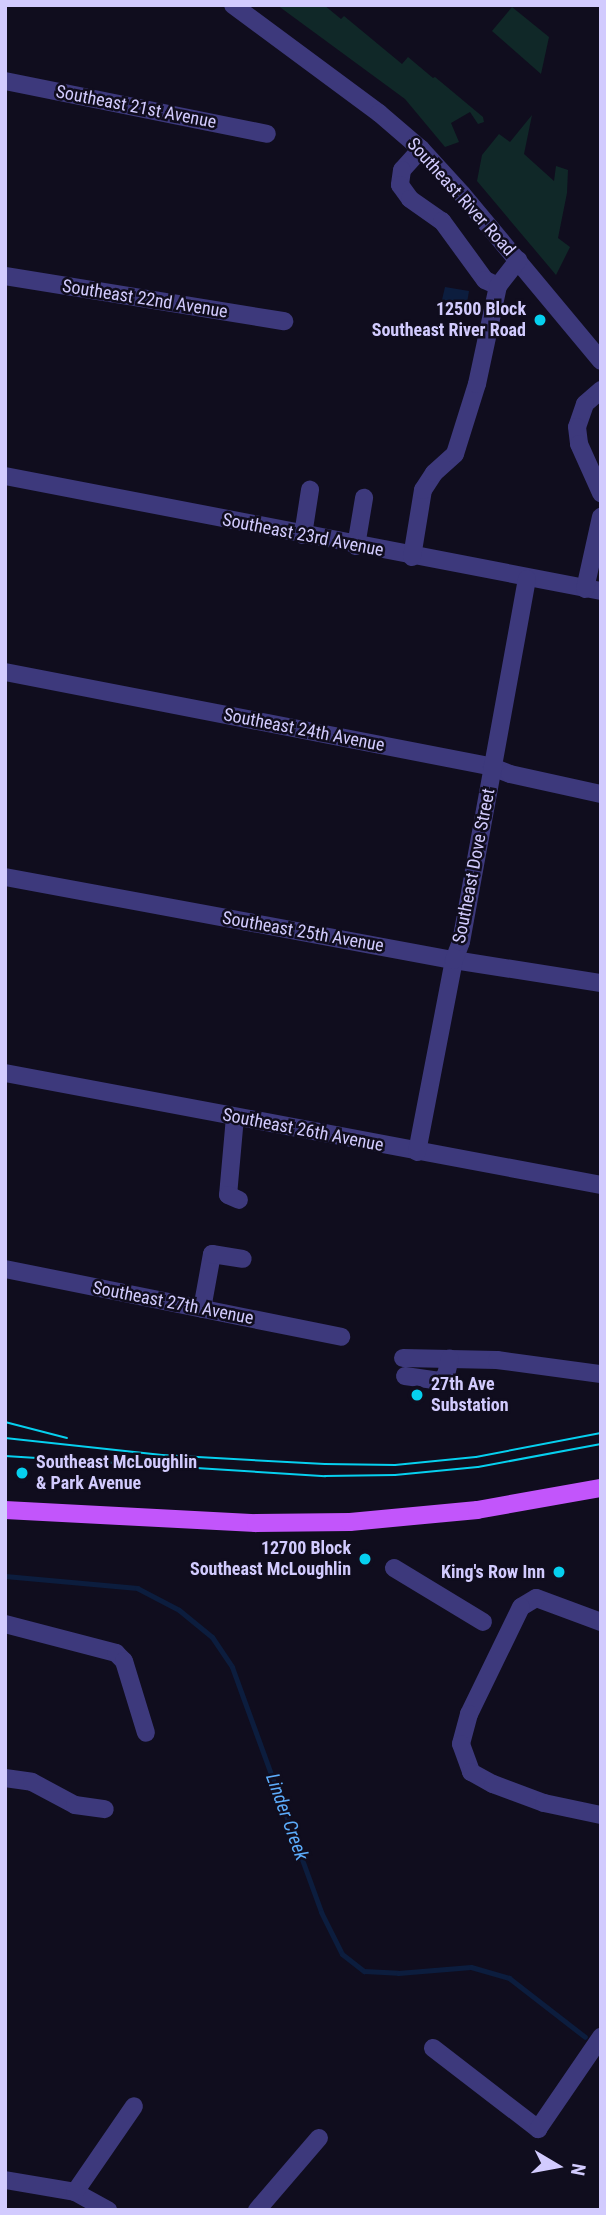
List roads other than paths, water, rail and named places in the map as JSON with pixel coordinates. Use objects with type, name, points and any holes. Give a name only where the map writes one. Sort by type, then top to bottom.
[{"type":"main road","points":[[5,1510],[191,1521],[339,1522],[477,1510],[601,1488]]},
{"type":"street","name":"Southeast River Road","points":[[233,5],[363,100],[421,149],[601,361]]},
{"type":"street","name":"Southeast 21st Avenue","points":[[5,81],[267,134]]},
{"type":"street","points":[[421,149],[402,170],[400,185],[410,199],[442,221],[485,280],[498,286]]},
{"type":"street","points":[[412,556],[423,490],[434,473],[455,454],[465,428],[498,286],[518,260]]},
{"type":"street","name":"Southeast 22nd Avenue","points":[[5,276],[284,321]]},
{"type":"street","points":[[601,390],[584,404],[577,427],[579,444],[601,493]]},
{"type":"street","name":"Southeast 23rd Avenue","points":[[5,476],[593,590]]},
{"type":"street","points":[[303,535],[310,490]]},
{"type":"street","points":[[356,546],[364,498]]},
{"type":"street","points":[[593,590],[601,517]]},
{"type":"street","name":"Southeast Dove Street","points":[[416,1152],[454,960],[461,942],[527,579]]},
{"type":"street","name":"Southeast 24th Avenue","points":[[5,671],[492,767],[510,775],[601,794]]},
{"type":"street","name":"Southeast 25th Avenue","points":[[5,877],[454,960],[601,983]]},
{"type":"street","name":"Southeast 26th Avenue","points":[[5,1073],[601,1185]]},
{"type":"street","points":[[235,1117],[228,1195],[239,1200]]},
{"type":"street","points":[[202,1309],[212,1254],[243,1259]]},
{"type":"street","name":"Southeast 27th Avenue","points":[[5,1269],[341,1337]]},
{"type":"street","points":[[404,1367],[450,1358],[497,1360],[601,1374]]},
{"type":"street","points":[[394,1568],[483,1622]]},
{"type":"street","points":[[601,1622],[536,1598],[521,1608],[469,1714],[461,1744],[471,1772],[493,1784],[544,1803],[601,1815]]},
{"type":"street","points":[[5,1624],[116,1653],[124,1661],[146,1733]]},
{"type":"street","points":[[5,1778],[32,1782],[75,1805],[104,1809]]},
{"type":"street","points":[[433,2048],[538,2129],[601,2037]]},
{"type":"street","points":[[75,2192],[134,2106]]},
{"type":"street","points":[[257,2210],[319,2138]]},
{"type":"street","points":[[5,2180],[75,2192],[108,2210]]},
{"type":"water","points":[[445,287],[469,291],[467,303],[442,300]]},
{"type":"waterway","name":"Linder Creek","points":[[5,1576],[137,1588],[179,1610],[212,1637],[232,1667],[321,1912],[342,1954],[364,1971],[398,1973],[471,1967],[509,1978],[585,2037]]},
{"type":"tram line","points":[[5,1422],[67,1438]]},
{"type":"tram line","points":[[5,1438],[162,1455],[395,1465],[476,1457],[601,1433]]},
{"type":"tram line","points":[[5,1456],[325,1476],[395,1475],[478,1467],[601,1444]]},
{"type":"place","name":"12500 Block Southeast River Road","points":[[540,320]]},
{"type":"place","name":"27th Ave Substation","points":[[417,1395]]},
{"type":"place","name":"Southeast McLoughlin & Park Avenue","points":[[22,1473]]},
{"type":"place","name":"12700 Block Southeast McLoughlin","points":[[365,1559]]},
{"type":"place","name":"King's Row Inn","points":[[559,1572]]}]
